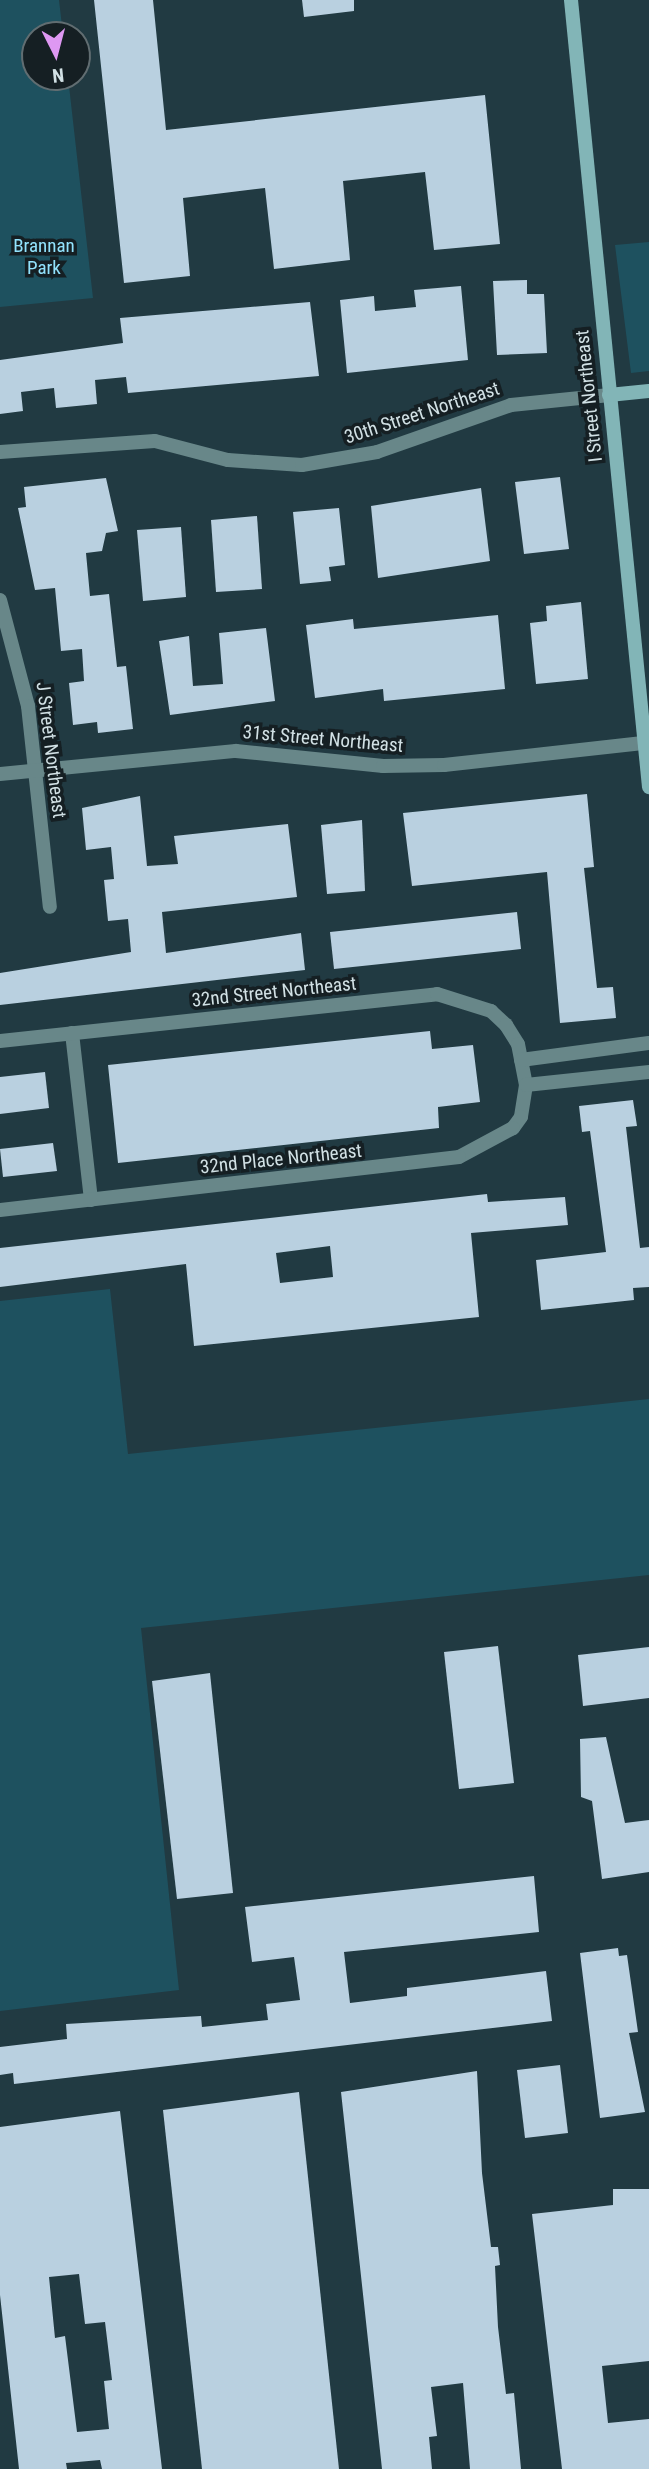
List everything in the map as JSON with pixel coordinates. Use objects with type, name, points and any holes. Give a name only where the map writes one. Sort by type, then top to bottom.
[{"type":"street","name":"I Street Northeast","points":[[570,0],[649,787]]},
{"type":"street","name":"30th Street Northeast","points":[[0,452],[155,441],[228,460],[302,465],[377,452],[512,405],[649,391]]},
{"type":"street","name":"J Street Northeast","points":[[0,600],[22,670],[36,770],[50,907]]},
{"type":"street","name":"31st Street Northeast","points":[[0,774],[236,751],[369,765],[444,765],[643,743]]},
{"type":"street","name":"32nd Street Northeast","points":[[0,1041],[437,994],[491,1011],[509,1030],[521,1060],[526,1085]]},
{"type":"street","points":[[72,1033],[91,1200]]},
{"type":"street","points":[[521,1060],[649,1043]]},
{"type":"street","points":[[526,1085],[649,1072]]},
{"type":"street","name":"32nd Place Northeast","points":[[0,1210],[459,1157],[513,1128],[522,1117],[526,1085]]},
{"type":"green space","name":"Brannan Park","points":[[0,0],[59,0],[61,21],[21,21],[21,91],[70,91],[93,298],[0,307]]},
{"type":"green space","points":[[649,242],[649,371],[631,373],[615,245]]},
{"type":"green space","points":[[110,1289],[128,1454],[649,1399],[649,1575],[141,1628],[179,1990],[0,2011],[0,1301]]},
{"type":"building","points":[[94,0],[153,0],[166,130],[485,95],[500,244],[434,250],[425,172],[343,181],[350,260],[274,269],[265,188],[183,198],[190,276],[124,283]]},
{"type":"building","points":[[302,0],[354,0],[354,11],[304,17]]},
{"type":"building","points":[[527,280],[527,294],[544,294],[547,353],[497,355],[493,281]]},
{"type":"building","points":[[461,286],[468,360],[347,373],[340,300],[374,296],[375,311],[416,307],[414,290]]},
{"type":"building","points":[[310,302],[319,376],[128,393],[126,377],[95,380],[97,404],[56,408],[54,388],[21,392],[23,411],[0,414],[0,360],[123,343],[120,318]]},
{"type":"building","points":[[560,477],[569,549],[524,554],[515,482]]},
{"type":"building","points":[[106,478],[118,531],[106,533],[102,551],[86,553],[90,596],[109,594],[117,667],[126,666],[133,729],[98,733],[97,722],[73,725],[69,683],[84,681],[82,649],[61,651],[55,588],[35,590],[18,508],[26,507],[24,487]]},
{"type":"building","points":[[481,488],[490,561],[378,578],[371,506]]},
{"type":"building","points":[[339,508],[345,565],[329,567],[331,581],[300,584],[293,512]]},
{"type":"building","points":[[257,516],[262,589],[216,592],[211,520]]},
{"type":"building","points":[[181,527],[186,597],[143,601],[137,530]]},
{"type":"building","points":[[581,602],[588,679],[536,684],[530,623],[547,621],[546,606]]},
{"type":"building","points":[[498,615],[505,689],[384,701],[383,689],[315,698],[306,625],[353,619],[354,629]]},
{"type":"building","points":[[266,628],[275,701],[170,715],[159,641],[189,636],[193,686],[223,684],[219,633]]},
{"type":"building","points":[[587,794],[594,867],[584,868],[597,988],[613,987],[616,1018],[560,1023],[547,872],[412,886],[403,813]]},
{"type":"building","points":[[140,796],[147,866],[178,864],[174,836],[288,824],[297,897],[162,912],[166,953],[301,933],[305,970],[0,1005],[0,973],[131,952],[128,919],[108,921],[104,880],[114,879],[111,847],[86,850],[82,808]]},
{"type":"building","points":[[362,820],[365,891],[327,894],[321,825]]},
{"type":"building","points":[[517,912],[521,949],[334,969],[330,932]]},
{"type":"building","points":[[430,1031],[432,1049],[473,1045],[480,1102],[438,1107],[439,1128],[118,1163],[108,1065]]},
{"type":"building","points":[[45,1072],[49,1108],[0,1114],[0,1077]]},
{"type":"building","points":[[633,1100],[637,1126],[626,1127],[640,1248],[649,1247],[649,1287],[633,1288],[634,1300],[541,1310],[536,1260],[606,1252],[590,1131],[582,1132],[579,1106]]},
{"type":"building","points":[[53,1143],[57,1171],[3,1177],[0,1149]]},
{"type":"building","points":[[487,1194],[488,1202],[565,1197],[568,1225],[471,1233],[479,1317],[194,1346],[186,1264],[0,1287],[0,1248]],"holes":[[[330,1246],[333,1277],[280,1283],[276,1253]]]},
{"type":"building","points":[[498,1646],[514,1783],[459,1789],[444,1652]]},
{"type":"building","points":[[649,1647],[649,1698],[583,1706],[578,1655]]},
{"type":"building","points":[[210,1673],[233,1893],[177,1899],[152,1681]]},
{"type":"building","points":[[606,1737],[625,1823],[649,1820],[649,1872],[602,1879],[592,1801],[581,1797],[580,1739]]},
{"type":"building","points":[[534,1876],[539,1932],[344,1952],[350,2003],[407,1996],[407,1988],[546,1971],[552,2021],[14,2084],[13,2073],[0,2075],[0,2047],[67,2039],[66,2024],[201,2016],[202,2027],[268,2020],[266,2004],[300,2000],[294,1957],[252,1962],[245,1907]]},
{"type":"building","points":[[618,1948],[619,1956],[627,1955],[638,2032],[629,2033],[645,2112],[600,2118],[580,1953]]},
{"type":"building","points":[[560,2065],[568,2133],[525,2138],[517,2070]]},
{"type":"building","points":[[477,2071],[482,2173],[491,2247],[498,2247],[500,2265],[495,2266],[498,2327],[506,2394],[514,2393],[521,2469],[470,2469],[463,2383],[431,2387],[437,2436],[429,2437],[432,2469],[382,2469],[341,2092]]},
{"type":"building","points":[[299,2092],[339,2469],[202,2469],[163,2110]]},
{"type":"building","points":[[120,2111],[162,2469],[102,2469],[100,2460],[66,2463],[67,2469],[19,2469],[0,2295],[0,2127]],"holes":[[[79,2274],[85,2324],[105,2322],[112,2380],[104,2381],[109,2429],[77,2432],[65,2336],[55,2338],[49,2277]]]},
{"type":"building","points":[[613,2189],[649,2189],[649,2361],[602,2366],[608,2423],[649,2419],[649,2469],[562,2469],[532,2214],[613,2205]]}]
